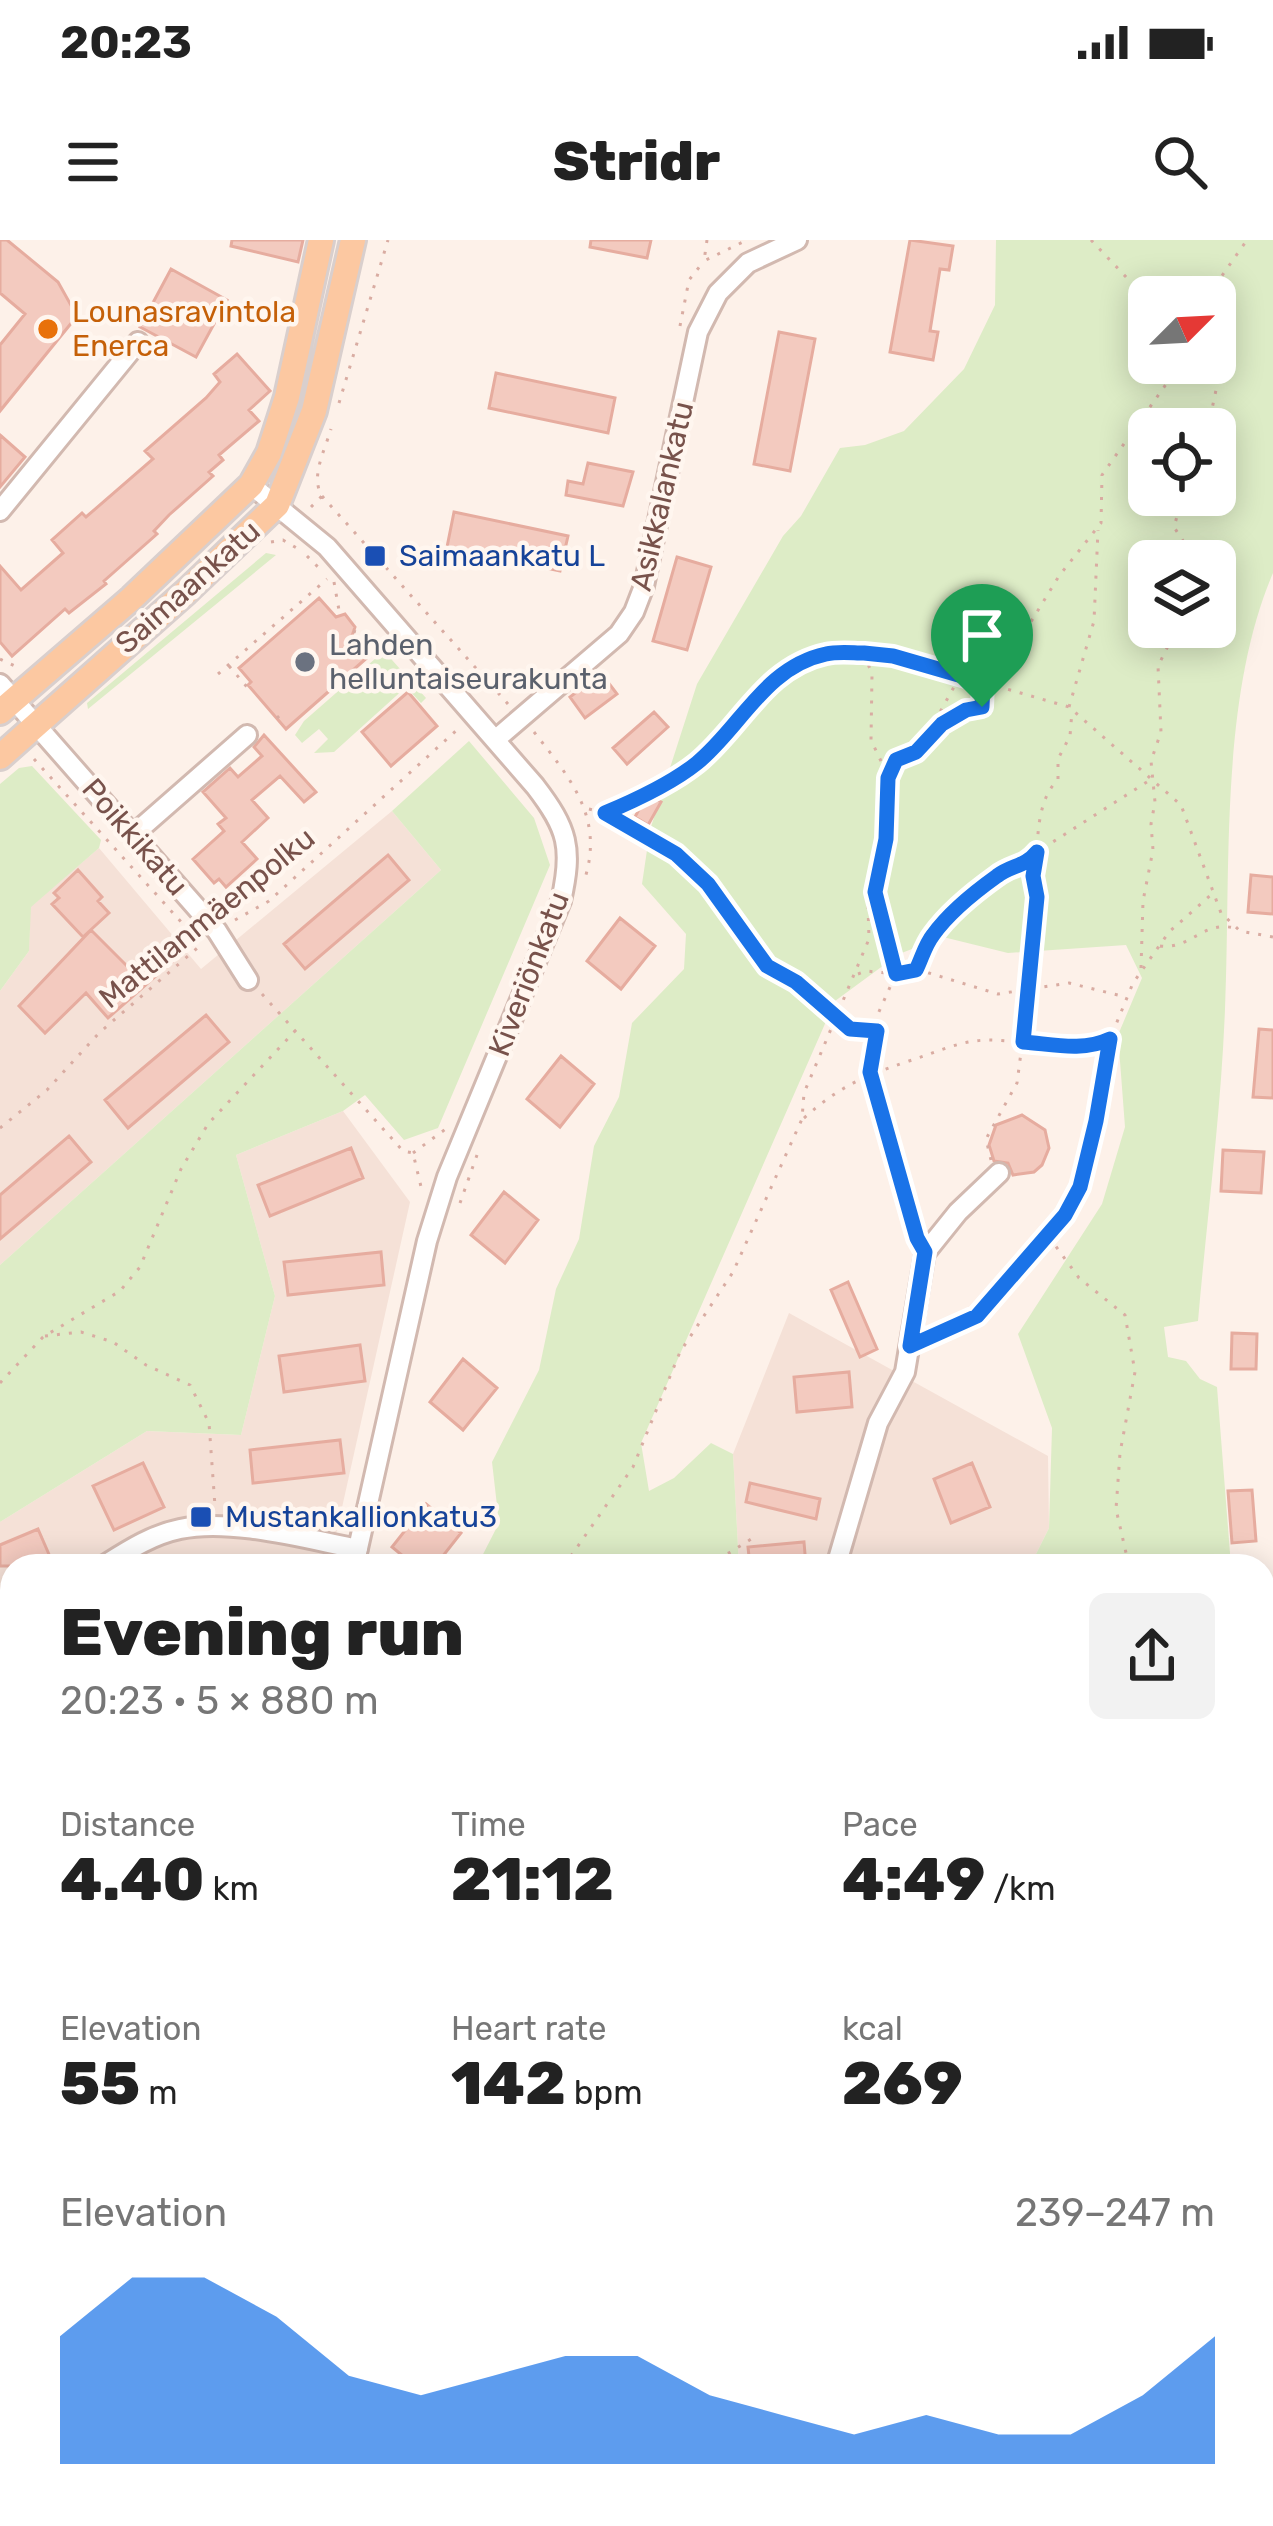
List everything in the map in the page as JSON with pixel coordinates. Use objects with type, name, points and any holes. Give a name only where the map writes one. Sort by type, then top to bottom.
[{"type":"main road","name":"Saimaankatu","points":[[4,695],[132,598],[251,485],[269,453],[287,397],[321,240]]},
{"type":"main road","name":"Saimaankatu","points":[[10,759],[45,734],[277,505],[314,411],[353,240]]},
{"type":"street","name":"Asikkalankatu","points":[[495,740],[619,634],[634,612],[644,586],[698,332],[718,292],[748,263],[797,240]]},
{"type":"street","points":[[0,511],[138,343]]},
{"type":"street","name":"Kiveriönkatu","points":[[251,485],[327,548],[558,815],[567,843],[561,901],[447,1178],[427,1241],[357,1554]]},
{"type":"street","name":"Poikkikatu","points":[[4,695],[134,834],[209,938],[248,980]]},
{"type":"street","points":[[134,834],[248,735]]},
{"type":"street","points":[[840,1554],[878,1423],[905,1372],[925,1252],[999,1173]]},
{"type":"street","points":[[122,1554],[179,1529],[215,1525],[343,1554]]},
{"type":"path","points":[[337,409],[388,240]]},
{"type":"path","points":[[680,323],[689,280],[704,260],[707,240]]},
{"type":"path","points":[[704,260],[748,240]]},
{"type":"path","points":[[1091,240],[1128,279]]},
{"type":"path","points":[[1222,276],[1247,240]]},
{"type":"path","points":[[572,1554],[633,1467],[680,1352],[733,1272],[802,1119],[804,1093],[869,939],[866,922],[886,839],[888,778],[896,760],[916,752],[942,724],[982,707],[983,682],[1021,638],[1059,576],[1102,523],[1102,475],[1166,384]]},
{"type":"path","points":[[330,431],[316,487],[507,705]]},
{"type":"path","points":[[283,540],[322,496]]},
{"type":"path","points":[[999,1173],[986,1139],[1013,1097],[1028,999],[1037,897],[1033,876],[1046,793],[1058,780],[1058,759],[1070,736],[1071,708],[1094,621],[1098,528]]},
{"type":"path","points":[[261,543],[283,540],[304,553],[347,598]]},
{"type":"path","points":[[331,580],[340,616]]},
{"type":"path","points":[[218,674],[331,580]]},
{"type":"path","points":[[353,631],[386,640],[373,625]]},
{"type":"path","points":[[1141,969],[1143,901],[1153,850],[1151,761],[1161,732],[1158,666],[1167,648]]},
{"type":"path","points":[[864,653],[872,674],[872,740],[888,778]]},
{"type":"path","points":[[605,813],[697,763],[752,700],[786,672],[826,654],[893,656],[1071,708],[1181,805],[1221,913],[1240,931]]},
{"type":"path","points":[[0,659],[19,668]]},
{"type":"path","points":[[4,695],[27,660]]},
{"type":"path","points":[[228,664],[247,684]]},
{"type":"path","points":[[942,724],[940,712],[960,676]]},
{"type":"path","name":"Mattilanmäenpolku","points":[[0,1128],[47,1090],[99,1033],[209,938],[268,901],[474,715]]},
{"type":"path","points":[[276,716],[282,722]]},
{"type":"path","points":[[534,732],[586,808],[592,836],[584,878]]},
{"type":"path","points":[[34,759],[45,734]]},
{"type":"path","points":[[10,759],[34,759],[209,938]]},
{"type":"path","points":[[916,970],[933,934],[958,906],[967,904],[994,877],[1022,866],[1151,778]]},
{"type":"path","points":[[586,808],[605,813],[676,854],[708,884],[767,966],[796,982],[850,1029],[877,1031]]},
{"type":"path","points":[[875,892],[896,974],[878,1016],[870,1072],[925,1252]]},
{"type":"path","points":[[910,1346],[977,1316],[1048,1237],[1080,1187],[1110,1039],[1126,998],[1158,945],[1215,892]]},
{"type":"path","points":[[1158,945],[1182,946],[1204,930],[1221,925],[1273,938]]},
{"type":"path","points":[[856,974],[916,970],[998,994],[1069,983],[1126,998]]},
{"type":"path","points":[[248,980],[404,1151],[413,1153],[451,1125]]},
{"type":"path","points":[[0,1383],[43,1336],[121,1291],[140,1267],[181,1169],[208,1124],[295,1031]]},
{"type":"path","points":[[802,1119],[832,1093],[870,1072],[944,1047],[984,1040],[1074,1047],[1110,1039]]},
{"type":"path","points":[[460,1202],[483,1140]]},
{"type":"path","points":[[1048,1237],[1079,1278],[1125,1316],[1135,1372],[1120,1453],[1116,1509],[1126,1554]]},
{"type":"path","points":[[43,1336],[81,1332],[113,1342],[146,1365],[190,1384],[209,1423],[216,1476],[215,1525]]},
{"type":"path","points":[[719,1554],[756,1536]]},
{"type":"shaded area","points":[[392,811],[441,870],[0,1265],[0,991],[29,951],[30,907],[99,848],[201,969]]},
{"type":"shaded area","points":[[343,1111],[410,1202],[332,1554],[0,1554],[0,1522],[147,1431],[241,1435],[275,1296],[236,1155]]},
{"type":"shaded area","points":[[789,1313],[1048,1456],[1049,1528],[1036,1554],[738,1554],[733,1454]]},
{"type":"green space","points":[[996,240],[1273,240],[1273,573],[1256,622],[1236,730],[1223,1048],[1198,1321],[1164,1327],[1168,1357],[1186,1361],[1200,1379],[1217,1387],[1230,1554],[1036,1554],[1049,1528],[1052,1428],[1018,1334],[1102,1204],[1125,1127],[1118,1035],[1142,978],[1126,945],[1008,953],[943,937],[899,954],[835,1001],[641,1443],[649,1491],[674,1478],[711,1443],[733,1454],[738,1554],[483,1554],[499,1523],[492,1462],[539,1370],[556,1289],[579,1239],[594,1146],[619,1097],[632,1023],[684,969],[686,934],[642,884],[650,830],[697,684],[840,448],[904,431],[964,369],[995,305]]},
{"type":"green space","points":[[266,553],[276,555],[88,709],[87,703]]},
{"type":"green space","points":[[384,651],[426,698],[421,703],[406,687],[334,752],[314,753],[328,739],[319,729],[302,743],[295,735],[304,721]]},
{"type":"green space","points":[[469,741],[534,818],[550,865],[438,1128],[404,1140],[365,1095],[343,1111],[236,1155],[275,1296],[241,1435],[147,1431],[0,1522],[0,1265],[441,870],[392,811]]},
{"type":"green space","points":[[32,766],[101,840],[99,848],[31,907],[29,951],[0,991],[0,784],[19,768]]},
{"type":"building","points":[[0,240],[7,240],[58,282],[77,316],[0,411],[0,345],[25,314],[0,293]]},
{"type":"building","points":[[232,240],[303,240],[298,262],[231,246]]},
{"type":"building","points":[[591,240],[651,240],[647,258],[590,247]]},
{"type":"building","points":[[910,240],[953,246],[949,270],[940,269],[930,331],[938,332],[933,360],[890,352]]},
{"type":"building","points":[[171,269],[227,300],[196,357],[140,327]]},
{"type":"building","points":[[779,332],[815,339],[790,471],[754,464]]},
{"type":"building","points":[[237,354],[270,391],[249,410],[259,421],[219,455],[223,460],[209,472],[213,476],[169,515],[154,531],[157,534],[106,584],[69,613],[65,609],[12,656],[0,642],[0,566],[21,590],[63,553],[52,540],[153,459],[145,451],[206,398],[220,382],[214,374]]},
{"type":"building","points":[[496,373],[615,398],[608,433],[489,408]]},
{"type":"building","points":[[0,435],[25,457],[0,487]]},
{"type":"building","points":[[588,463],[633,472],[623,506],[566,495],[568,481],[583,484]]},
{"type":"building","points":[[454,512],[568,536],[560,571],[447,547]]},
{"type":"building","points":[[677,557],[711,567],[687,650],[653,641]]},
{"type":"building","name":"Lahden helluntaiseurakunta","points":[[319,598],[336,617],[345,614],[355,627],[352,636],[369,656],[286,729],[239,668]]},
{"type":"building","points":[[601,673],[617,694],[585,718],[570,697]]},
{"type":"building","points":[[408,692],[437,726],[391,766],[362,732]]},
{"type":"building","points":[[654,712],[668,727],[627,764],[613,748]]},
{"type":"building","points":[[264,735],[316,792],[304,802],[280,776],[252,800],[268,818],[242,842],[257,859],[226,887],[219,879],[214,883],[193,859],[224,831],[218,824],[226,818],[203,792],[230,768],[238,777],[262,756],[254,747]]},
{"type":"building","points":[[647,794],[661,802],[648,825],[635,817]]},
{"type":"building","points":[[388,855],[409,880],[305,969],[284,944]]},
{"type":"building","points":[[78,870],[102,897],[98,901],[109,913],[83,937],[52,904],[59,898],[54,893]]},
{"type":"building","points":[[1251,875],[1273,877],[1273,914],[1248,912]]},
{"type":"building","points":[[620,918],[655,946],[621,989],[587,961]]},
{"type":"building","points":[[91,930],[134,973],[177,934],[189,947],[108,1018],[86,993],[45,1033],[19,1006]]},
{"type":"building","points":[[206,1015],[229,1042],[128,1128],[105,1100]]},
{"type":"building","points":[[1259,1029],[1273,1030],[1273,1098],[1253,1097]]},
{"type":"building","points":[[561,1056],[594,1084],[560,1127],[527,1099]]},
{"type":"building","points":[[1022,1115],[1045,1130],[1049,1148],[1034,1172],[1013,1175],[1008,1163],[994,1161],[989,1145],[996,1125]]},
{"type":"building","points":[[69,1136],[91,1162],[0,1239],[0,1195]]},
{"type":"building","points":[[351,1148],[363,1178],[270,1216],[258,1185]]},
{"type":"building","points":[[1223,1150],[1264,1152],[1261,1193],[1221,1191]]},
{"type":"building","points":[[504,1192],[538,1220],[505,1263],[471,1235]]},
{"type":"building","points":[[381,1252],[384,1285],[288,1295],[284,1262]]},
{"type":"building","points":[[848,1282],[877,1349],[860,1357],[831,1290]]},
{"type":"building","points":[[1232,1333],[1257,1334],[1256,1369],[1231,1369]]},
{"type":"building","points":[[360,1345],[365,1381],[284,1392],[279,1356]]},
{"type":"building","points":[[463,1359],[497,1388],[463,1430],[430,1402]]},
{"type":"building","points":[[849,1372],[852,1407],[797,1412],[794,1377]]},
{"type":"building","points":[[340,1440],[344,1473],[253,1483],[250,1450]]},
{"type":"building","points":[[143,1463],[164,1507],[114,1530],[93,1486]]},
{"type":"building","points":[[972,1463],[990,1507],[951,1523],[934,1479]]},
{"type":"building","points":[[750,1483],[820,1499],[816,1519],[746,1502]]},
{"type":"building","points":[[1252,1490],[1256,1541],[1232,1543],[1228,1491]]},
{"type":"building","points":[[426,1504],[461,1533],[444,1554],[400,1554],[392,1547]]},
{"type":"building","points":[[38,1529],[49,1554],[0,1554],[0,1545]]},
{"type":"building","points":[[804,1542],[805,1554],[749,1554],[748,1547]]},
{"type":"place","name":"Lounasravintola Enerca","points":[[48,329]]},
{"type":"place","name":"Saimaankatu L","points":[[375,556]]},
{"type":"place","name":"Lahden helluntaiseurakunta","points":[[305,662]]},
{"type":"place","name":"Mustankallionkatu3","points":[[201,1517]]},
{"type":"route","points":[[826,654],[893,656],[983,682],[982,707],[942,724],[916,752],[896,760],[888,778],[886,839],[875,892],[896,974],[916,970],[933,934],[958,906],[967,904],[994,877],[1022,866],[1037,852],[1023,1042],[1074,1047],[1110,1039],[1080,1187],[1065,1215],[977,1316],[910,1346],[925,1252],[870,1072],[877,1031],[850,1029],[796,982],[767,966],[708,884],[676,854],[605,813],[697,763],[752,700],[786,672],[826,654]]}]
